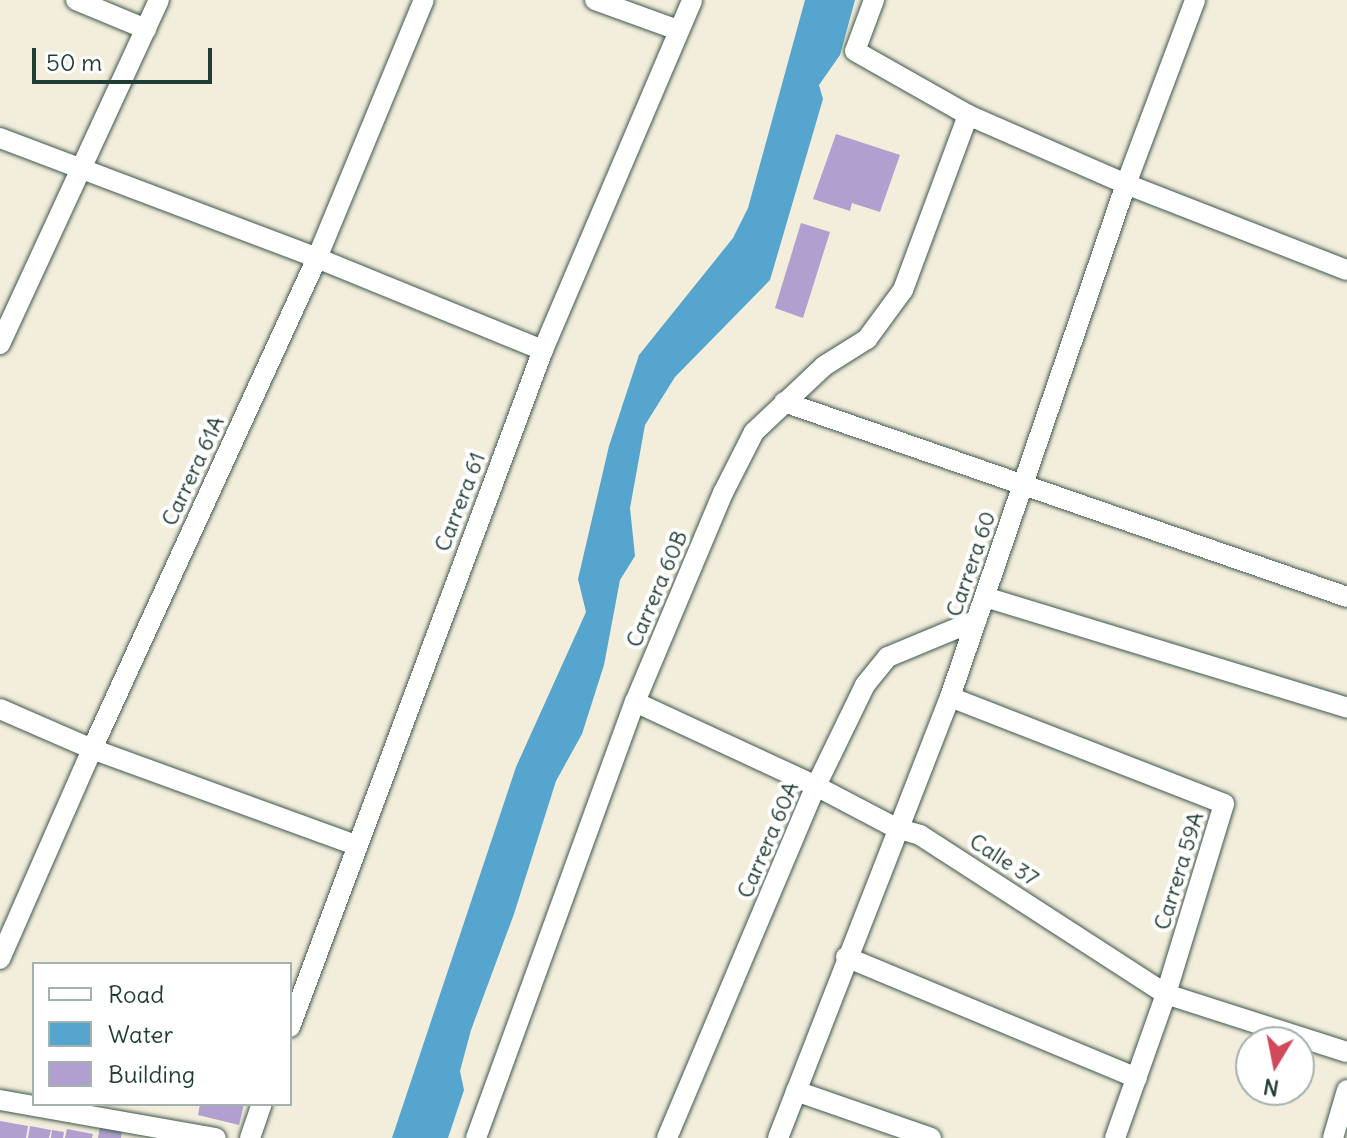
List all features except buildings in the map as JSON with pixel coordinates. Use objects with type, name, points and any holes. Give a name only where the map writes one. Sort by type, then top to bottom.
[{"type":"street","points":[[76,0],[146,29]]},
{"type":"street","points":[[0,344],[159,0]]},
{"type":"street","name":"Carrera 61A","points":[[0,959],[92,749],[317,258],[424,0]]},
{"type":"street","points":[[595,0],[678,30]]},
{"type":"street","name":"Carrera 61","points":[[292,1021],[543,350],[692,0]]},
{"type":"street","points":[[874,0],[855,51],[968,115],[1126,184],[1347,270]]},
{"type":"street","name":"Carrera 60","points":[[778,1138],[896,828],[950,697],[1126,184],[1195,0]]},
{"type":"street","name":"Carrera 60B","points":[[476,1138],[635,702],[723,493],[754,432],[824,366],[867,339],[903,290],[968,115]]},
{"type":"street","points":[[0,138],[317,258],[543,350]]},
{"type":"street","points":[[784,402],[1347,597]]},
{"type":"street","points":[[985,597],[1347,708]]},
{"type":"street","name":"Carrera 60A","points":[[667,1138],[816,786],[865,685],[888,657],[977,620]]},
{"type":"street","name":"Carrera 59A","points":[[950,697],[1224,804],[1166,994],[1115,1138]]},
{"type":"street","name":"Calle 37","points":[[635,702],[816,786],[896,828],[920,835],[1166,994],[1347,1052]]},
{"type":"street","points":[[0,709],[92,749],[356,845]]},
{"type":"street","points":[[846,957],[1137,1078]]},
{"type":"street","points":[[1333,1138],[1347,1090]]},
{"type":"street","points":[[796,1091],[931,1138]]},
{"type":"street","points":[[0,1100],[32,1106]]},
{"type":"street","points":[[34,1106],[216,1138]]},
{"type":"street","points":[[250,1138],[261,1106]]},
{"type":"water","points":[[805,0],[855,0],[840,55],[819,85],[823,99],[770,280],[675,377],[645,425],[630,508],[635,556],[620,580],[604,665],[582,734],[556,781],[514,914],[471,1030],[460,1071],[464,1090],[448,1138],[392,1138],[516,767],[586,612],[578,579],[609,446],[639,355],[733,238],[748,208]]}]
